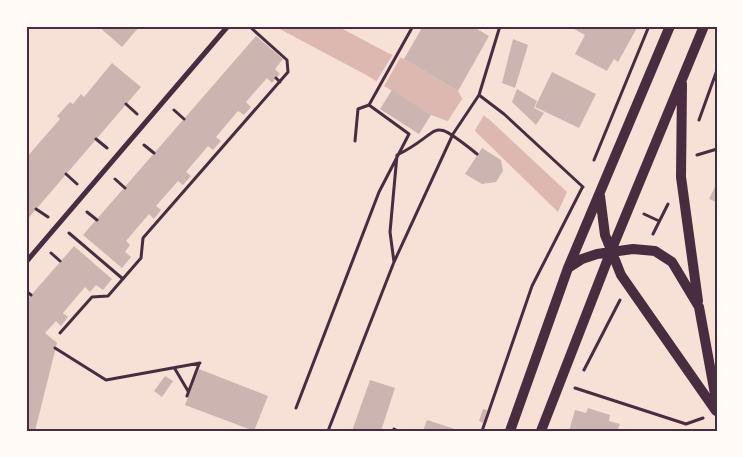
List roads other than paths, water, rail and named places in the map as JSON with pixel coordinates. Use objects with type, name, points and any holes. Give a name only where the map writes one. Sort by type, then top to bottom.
[{"type":"main road","points":[[510,431],[568,268],[670,26]]},
{"type":"main road","points":[[541,431],[610,251],[704,26]]},
{"type":"main road","points":[[682,80],[681,177],[699,307],[717,405]]},
{"type":"main road","points":[[600,195],[602,219],[610,251],[627,286],[713,414]]},
{"type":"main road","points":[[568,268],[582,259],[610,251],[646,249],[665,256],[672,262],[699,307]]},
{"type":"street","points":[[26,262],[228,26]]}]
